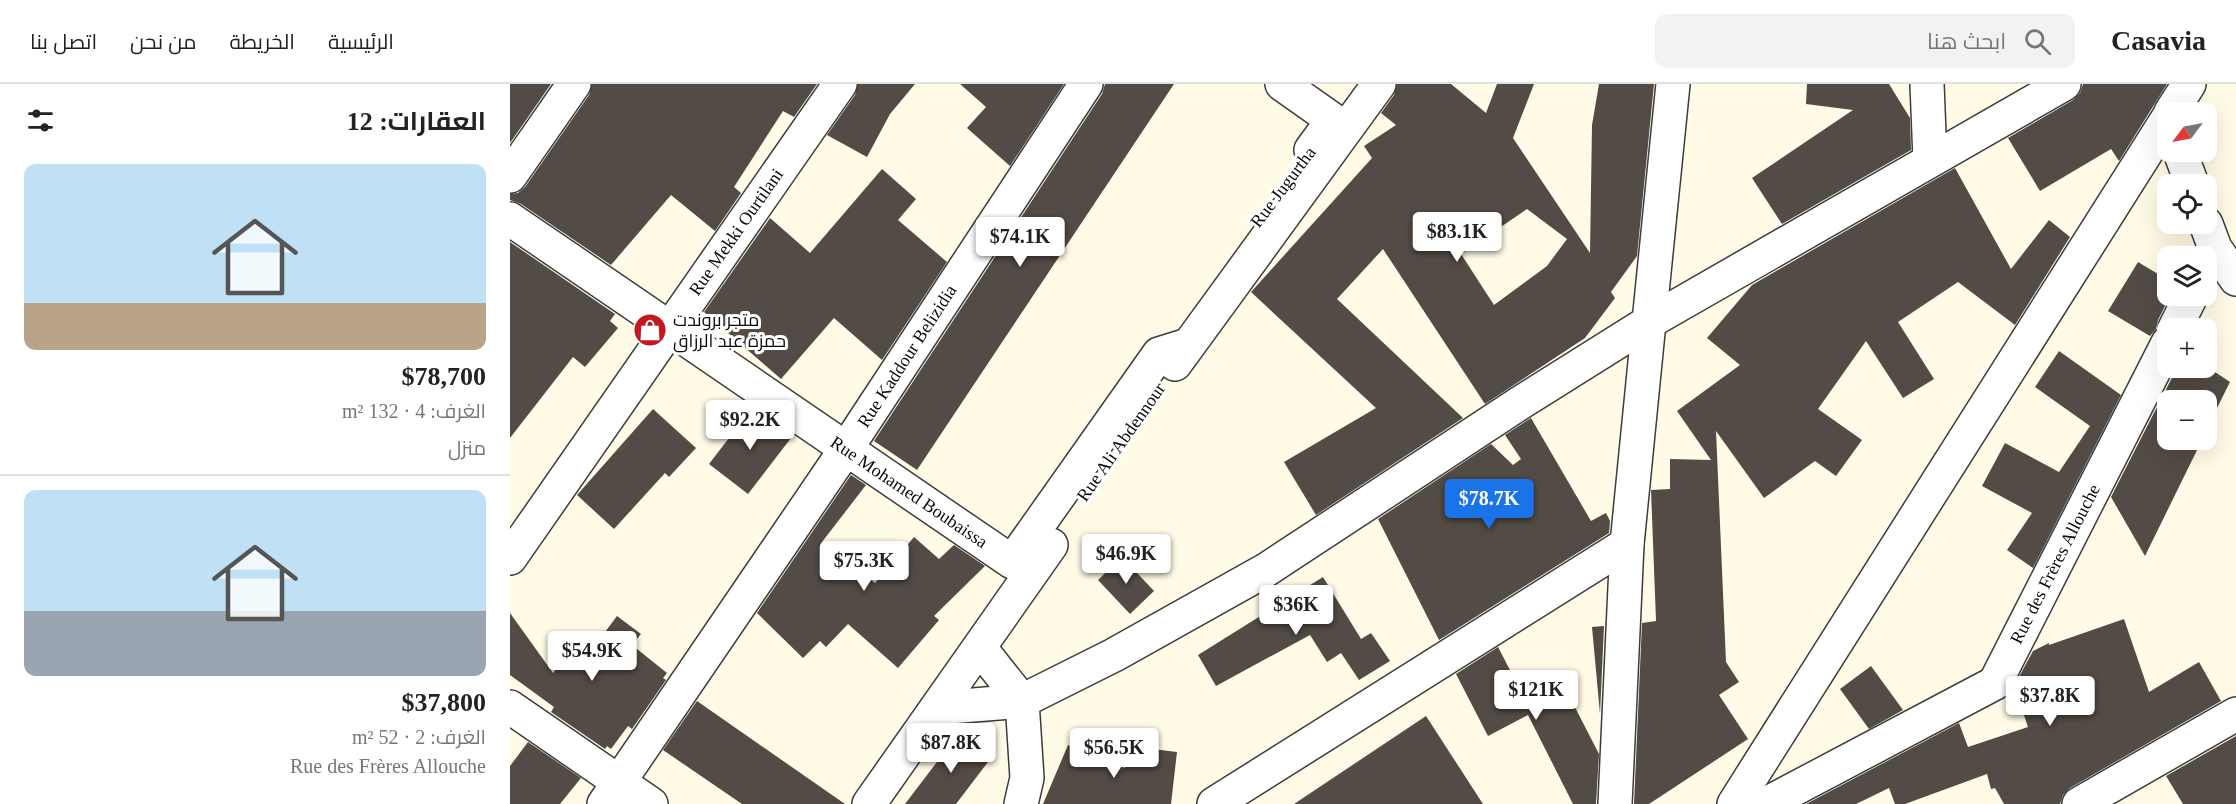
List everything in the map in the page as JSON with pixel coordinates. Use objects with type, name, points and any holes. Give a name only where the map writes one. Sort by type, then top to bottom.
[{"type":"street","points":[[510,176],[574,84]]},
{"type":"street","name":"Rue Mekki Ourtilani","points":[[510,558],[840,84]]},
{"type":"street","name":"Rue Kaddour Belizidia","points":[[611,793],[846,449],[1086,84]]},
{"type":"street","name":"Rue Jugurtha","points":[[1215,309],[1212,280],[1334,120],[1282,84]]},
{"type":"street","name":"Rue Ali Abdennour","points":[[869,804],[980,648],[1188,345],[1379,84]]},
{"type":"street","points":[[1615,804],[1627,544],[1673,84]]},
{"type":"street","points":[[1927,84],[1930,160]]},
{"type":"street","points":[[937,708],[1022,701],[1114,655],[1266,570],[1520,403],[1649,322],[2064,84]]},
{"type":"street","points":[[2177,102],[2189,84]]},
{"type":"street","points":[[1734,804],[2157,135]]},
{"type":"street","name":"Rue Mohamed Boubaissa","points":[[510,219],[1012,562],[1158,354],[1188,345]]},
{"type":"street","points":[[2217,256],[2236,279]]},
{"type":"street","name":"Rue des Frères Allouche","points":[[1766,804],[1995,683],[2157,365]]},
{"type":"street","points":[[1214,804],[1627,544]]},
{"type":"street","points":[[980,648],[1022,701],[1027,778],[1021,804]]},
{"type":"street","points":[[510,707],[611,793],[651,804]]},
{"type":"street","points":[[2079,804],[2236,714]]},
{"type":"building","points":[[510,84],[551,84],[510,143]]},
{"type":"building","points":[[592,84],[817,84],[794,117],[783,111],[734,187],[741,193],[715,231],[671,195],[611,265],[521,204],[510,200],[510,194],[518,193],[525,187],[589,95]]},
{"type":"building","points":[[858,84],[915,84],[890,114],[867,157],[827,135],[855,95]]},
{"type":"building","points":[[960,84],[1064,84],[1010,166],[967,128],[986,107]]},
{"type":"building","points":[[1105,84],[1174,84],[917,470],[874,441],[1102,94]]},
{"type":"building","points":[[1397,84],[1451,84],[1486,113],[1497,84],[1534,84],[1513,138],[1590,253],[1592,125],[1599,84],[1654,84],[1637,256],[1611,292],[1615,298],[1585,338],[1485,404],[1383,249],[1337,299],[1463,418],[1316,515],[1284,462],[1376,408],[1251,292],[1372,158],[1364,146],[1396,125],[1381,113],[1394,95]],"holes":[[[1527,209],[1567,239],[1547,266],[1494,305],[1461,254]]]},
{"type":"building","points":[[1807,84],[1889,84],[1910,118],[1911,150],[1782,224],[1752,178],[1853,110],[1806,104]]},
{"type":"building","points":[[2083,84],[2167,84],[2119,161],[2111,149],[2040,191],[2008,138],[2073,100],[2080,93]]},
{"type":"building","points":[[1955,168],[2011,269],[2049,220],[2070,237],[2015,325],[1958,282],[1898,322],[1934,379],[1903,398],[1866,341],[1818,409],[1862,440],[1836,476],[1815,461],[1764,498],[1716,431],[1726,662],[1739,682],[1719,695],[1748,739],[1649,804],[1634,804],[1642,623],[1656,621],[1651,490],[1670,489],[1670,459],[1711,460],[1677,411],[1740,365],[1707,338],[1752,285]]},
{"type":"building","points":[[882,169],[916,199],[898,220],[947,262],[882,360],[834,318],[781,379],[704,312],[770,218],[810,253]]},
{"type":"building","points":[[510,242],[615,314],[610,321],[618,328],[585,367],[573,357],[510,438]]},
{"type":"building","points":[[2138,262],[2157,273],[2157,306],[2165,306],[2157,318],[2156,329],[2150,336],[2108,311]]},
{"type":"building","points":[[2059,351],[2121,395],[2033,568],[2007,550],[2032,513],[1982,486],[2005,443],[2059,472],[2090,426],[2035,387]]},
{"type":"building","points":[[2217,373],[2230,382],[2217,408],[2217,390],[2166,390],[2172,378],[2217,378]]},
{"type":"building","points":[[2157,407],[2157,450],[2197,450],[2145,556],[2111,497]]},
{"type":"building","points":[[752,408],[791,438],[748,494],[709,464]]},
{"type":"building","points":[[653,409],[696,448],[669,477],[665,473],[614,529],[577,495]]},
{"type":"building","points":[[1531,418],[1591,521],[1606,513],[1610,521],[1609,533],[1439,640],[1378,519],[1491,444],[1513,465],[1521,459],[1505,435]]},
{"type":"building","points":[[851,475],[866,485],[822,542],[875,583],[914,537],[939,559],[954,545],[985,566],[934,616],[939,620],[898,668],[848,624],[826,647],[820,641],[803,658],[757,613]]},
{"type":"building","points":[[1122,557],[1154,591],[1130,614],[1098,580]]},
{"type":"building","points":[[1323,577],[1361,639],[1371,633],[1390,661],[1359,680],[1341,653],[1327,662],[1310,635],[1216,686],[1198,655]]},
{"type":"building","points":[[510,613],[553,673],[574,645],[588,655],[617,616],[641,634],[632,645],[667,673],[663,678],[666,680],[632,729],[628,726],[611,749],[607,746],[605,749],[551,712],[554,707],[510,675]]},
{"type":"building","points":[[2124,619],[2149,692],[2199,662],[2221,701],[2070,788],[2063,795],[2060,804],[2004,804],[1995,788],[1991,789],[1987,774],[1905,804],[1895,804],[1889,788],[1856,804],[1806,804],[1959,723],[1968,747],[2028,727],[2014,686],[2033,651],[2049,643],[2049,645]]},
{"type":"building","points":[[1604,626],[1600,714],[1592,627]]},
{"type":"building","points":[[1498,647],[1524,697],[1562,682],[1599,754],[1596,804],[1573,804],[1528,715],[1488,736],[1456,674]]},
{"type":"building","points":[[1871,666],[1903,710],[1869,729],[1840,689]]},
{"type":"building","points":[[697,701],[845,804],[742,804],[663,750]]},
{"type":"building","points":[[1426,716],[1483,804],[1294,804]]},
{"type":"building","points":[[959,733],[991,758],[956,804],[905,804]]},
{"type":"building","points":[[2236,736],[2236,804],[2183,804],[2166,776]]},
{"type":"building","points":[[528,742],[581,778],[560,804],[510,804],[510,766]]},
{"type":"building","points":[[1068,745],[1125,768],[1128,746],[1177,752],[1171,804],[1043,804]]},
{"type":"place","name":"متجر بروندت حمزة عبد الرزاق","points":[[650,330]]}]
